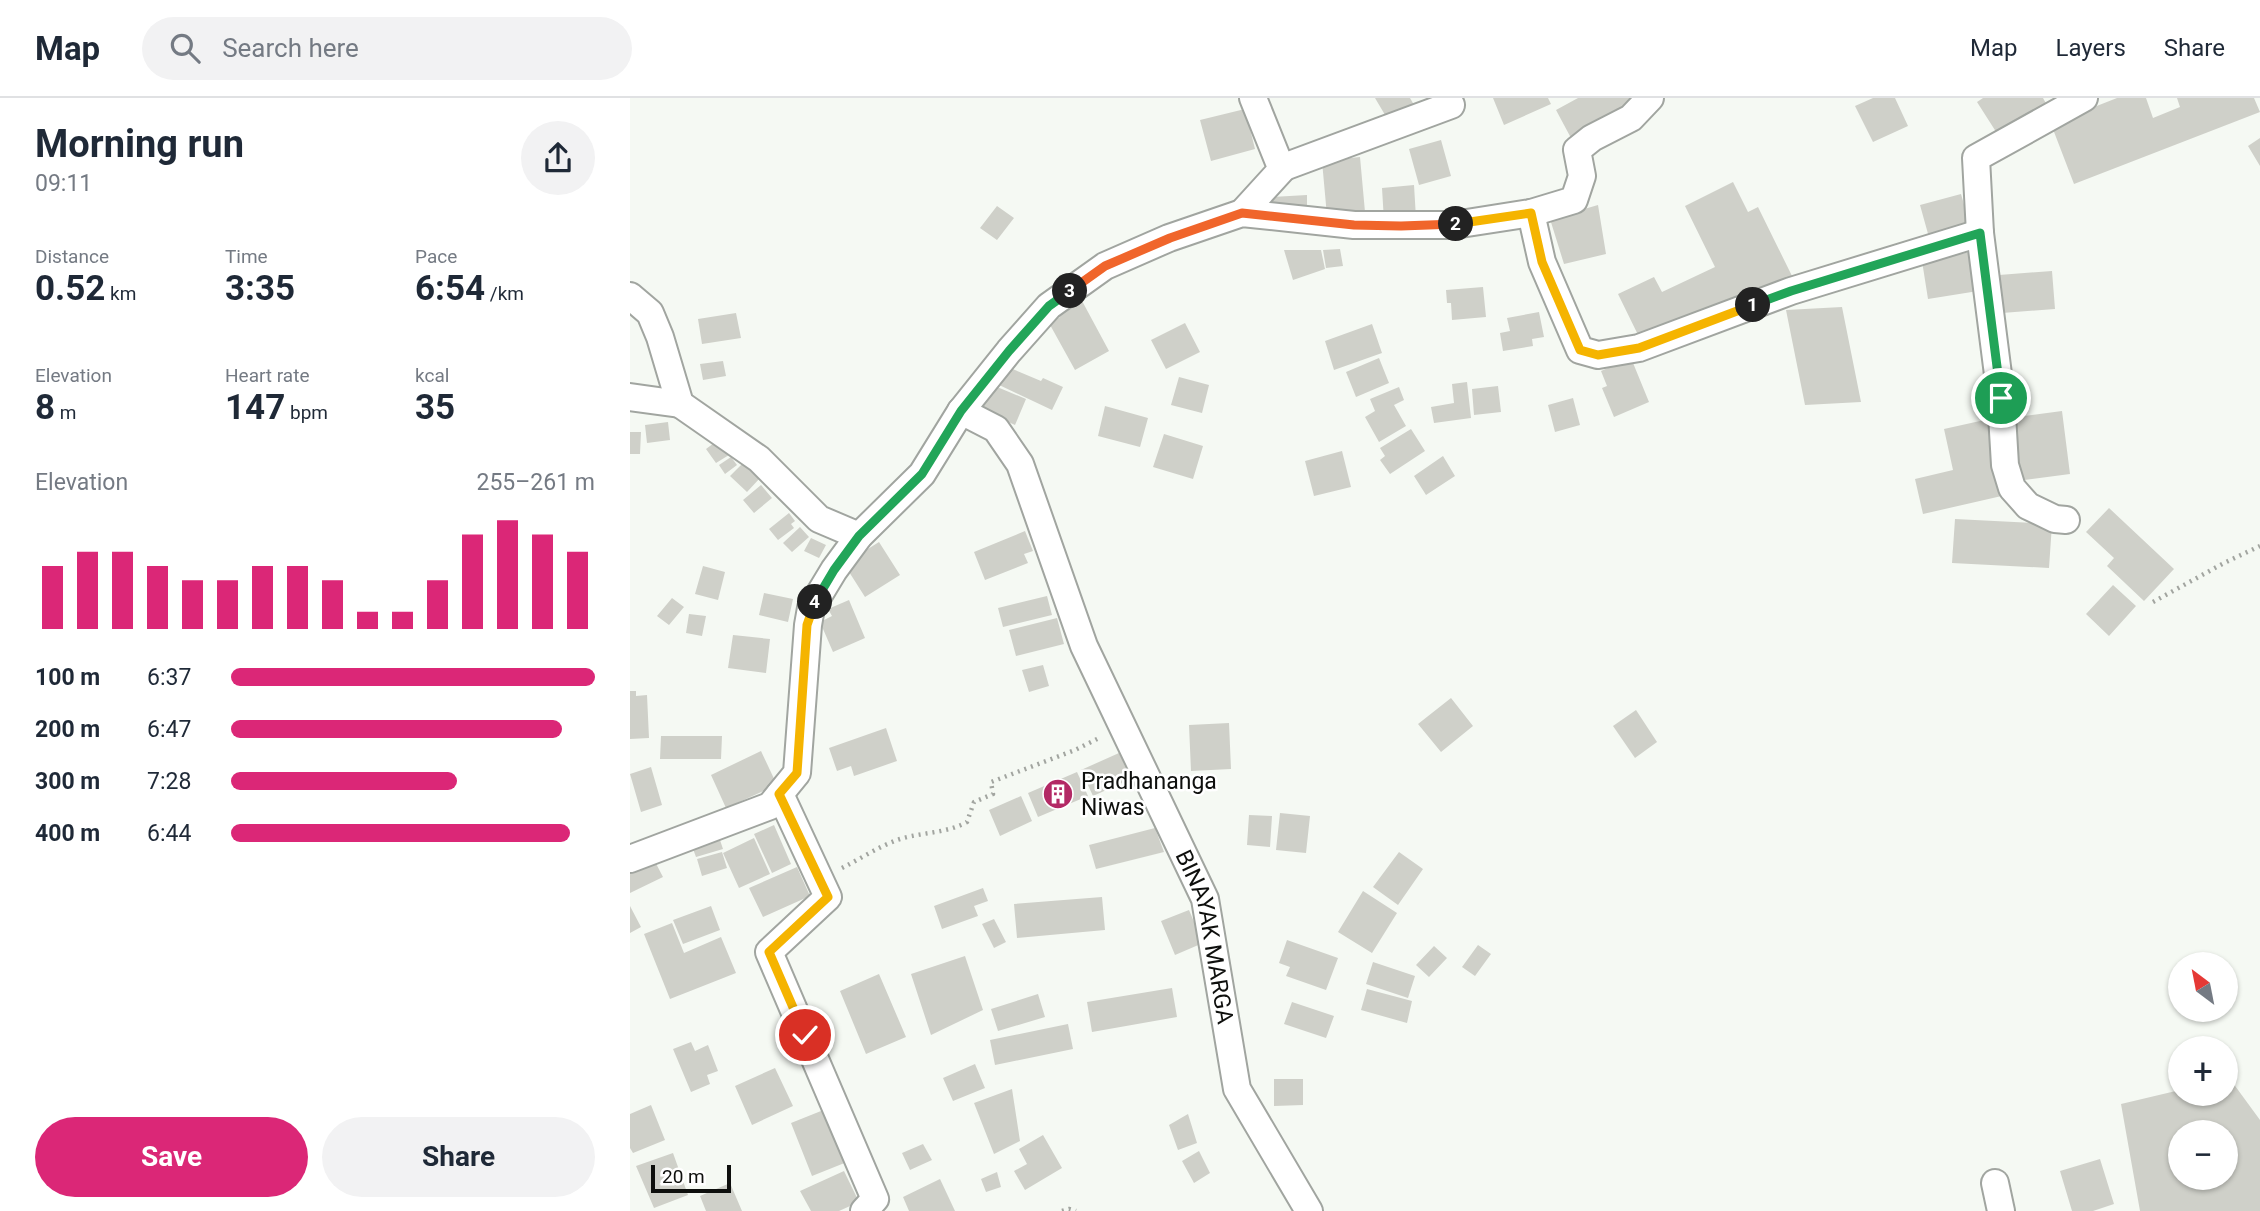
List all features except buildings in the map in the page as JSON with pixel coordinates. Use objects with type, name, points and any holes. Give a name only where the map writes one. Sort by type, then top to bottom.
[{"type":"street","points":[[1253,98],[1280,165],[1284,167]]},
{"type":"street","points":[[630,859],[770,806],[797,773],[804,663],[811,608],[859,536],[922,474],[961,411],[1049,306],[1105,266],[1157,243],[1242,213],[1354,225],[1454,225],[1531,213],[1574,200],[1582,176],[1577,150],[1592,138],[1631,118],[1650,98]]},
{"type":"street","points":[[2066,520],[2055,519],[2028,506],[2012,488],[2005,465],[2001,398],[1980,233],[1976,158],[2084,98]]},
{"type":"street","points":[[1242,213],[1284,167],[1451,105]]},
{"type":"street","points":[[1531,213],[1542,262],[1580,350],[1598,355],[1639,348],[1791,291],[1980,233]]},
{"type":"street","points":[[630,296],[650,313],[680,404]]},
{"type":"street","points":[[630,397],[680,404],[759,458],[819,519],[859,536]]},
{"type":"street","name":"BINAYAK MARGA","points":[[961,411],[996,429],[1020,464],[1084,646],[1205,899],[1237,1089],[1309,1211]]},
{"type":"street","points":[[779,794],[828,897],[769,952],[875,1199],[864,1211]]},
{"type":"street","points":[[1995,1183],[2001,1211]]},
{"type":"path","points":[[2152,601],[2260,546]]},
{"type":"path","points":[[819,880],[896,841],[960,826],[967,822],[974,802],[993,794],[991,782],[1075,750],[1122,726]]},
{"type":"path","points":[[1062,1211],[1076,1211]]},
{"type":"place","name":"Pradhananga Niwas","points":[[1058,794]]},
{"type":"route","points":[[805,1035],[769,952],[828,897],[779,794],[797,773],[807,625],[811,608],[859,536],[922,474],[961,411],[1009,351],[1049,306],[1105,266],[1170,238],[1242,213],[1354,225],[1401,226],[1454,225],[1531,213],[1542,262],[1580,350],[1598,355],[1639,348],[1791,291],[1980,233],[2001,398]]}]
